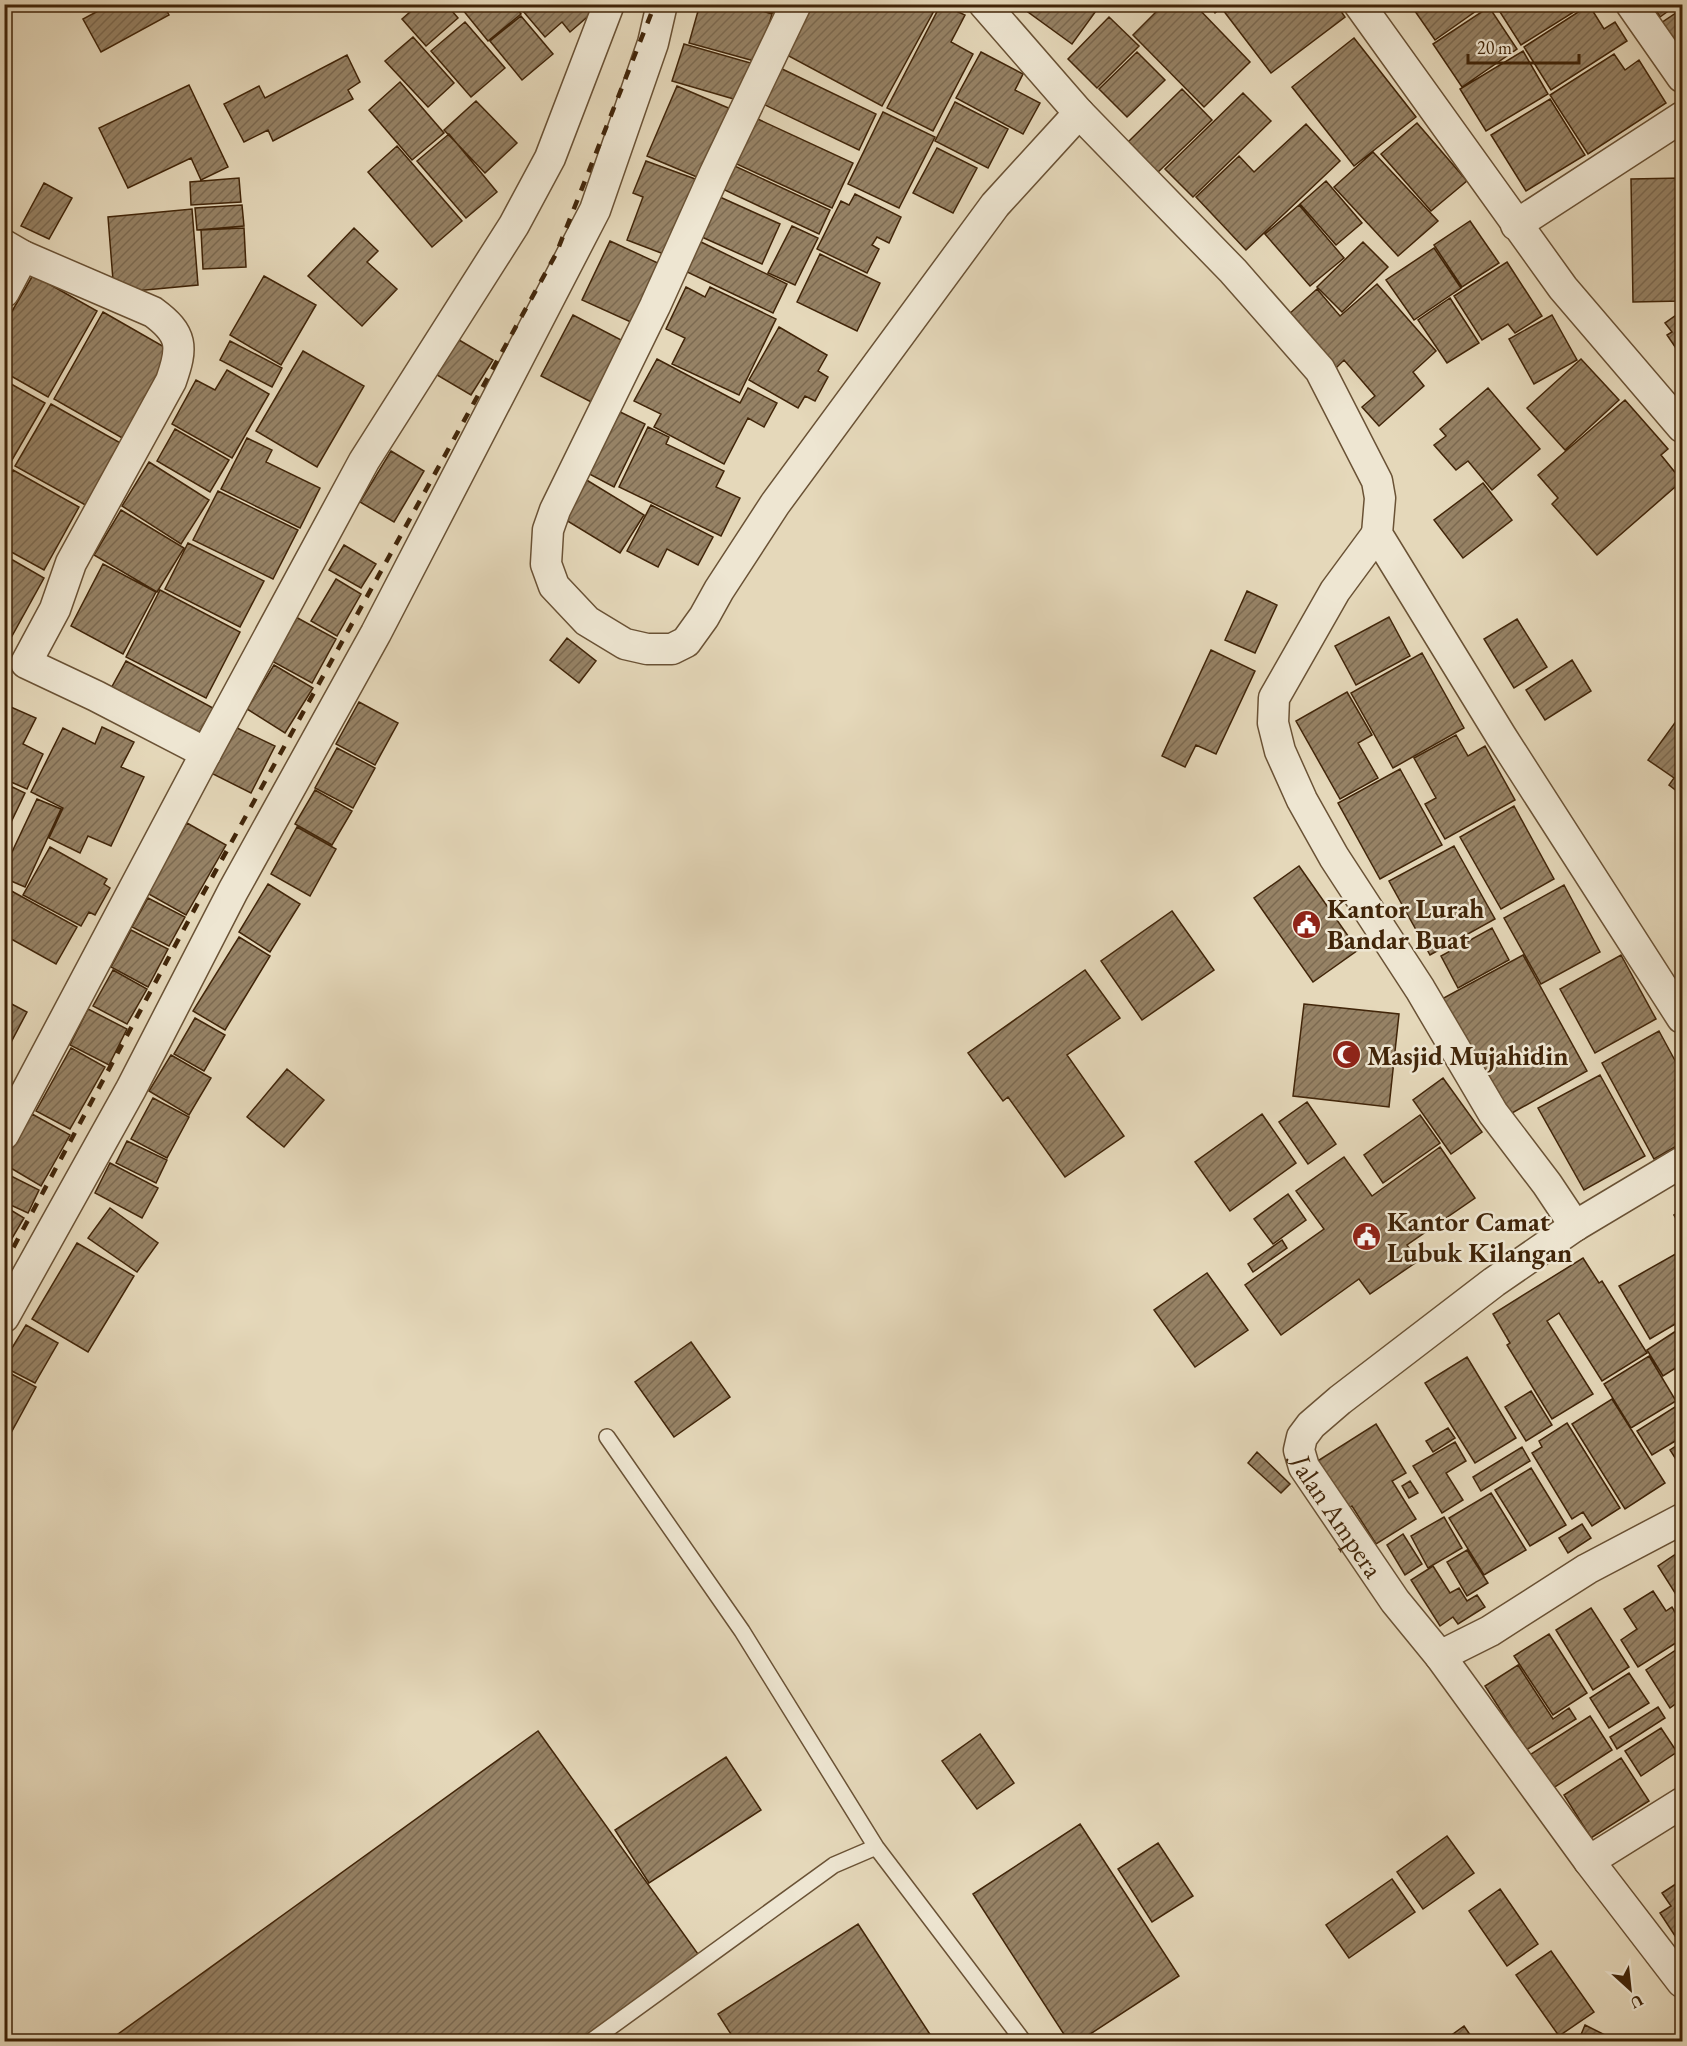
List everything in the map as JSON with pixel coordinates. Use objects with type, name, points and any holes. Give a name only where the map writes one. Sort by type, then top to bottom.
[{"type":"street","points":[[4,1134],[364,461],[514,225],[550,158],[609,4]]},
{"type":"street","points":[[4,1317],[131,1089],[233,891],[376,633],[595,210],[653,43],[662,4]]},
{"type":"street","points":[[796,4],[720,162],[655,306],[555,510],[548,530],[546,564],[554,586],[587,621],[625,644],[647,650],[672,649],[686,642],[775,504],[995,205],[1079,113]]},
{"type":"street","points":[[984,4],[1079,113],[1233,271],[1320,369],[1377,481],[1380,498],[1377,534],[1335,591],[1274,698],[1273,723],[1280,751],[1302,800],[1334,857],[1420,989],[1493,1113],[1547,1184],[1575,1226]]},
{"type":"street","points":[[1359,4],[1563,288],[1683,427]]},
{"type":"street","points":[[1631,4],[1683,76]]},
{"type":"street","points":[[1516,225],[1683,117]]},
{"type":"street","points":[[4,292],[14,250],[153,312],[168,323],[177,337],[179,358],[171,381],[71,563],[55,609],[15,658],[96,696],[206,753]]},
{"type":"street","points":[[1377,534],[1501,736],[1683,1018]]},
{"type":"street","name":"Jalan Ampera","points":[[1683,1162],[1575,1226],[1494,1282],[1340,1400],[1311,1425],[1302,1437],[1299,1450],[1304,1467],[1395,1601],[1440,1656],[1588,1861],[1683,1982]]},
{"type":"street","points":[[1440,1656],[1490,1631],[1587,1569],[1683,1519]]},
{"type":"street","points":[[1588,1861],[1683,1803]]},
{"type":"lane","points":[[608,1437],[742,1631],[876,1846],[1024,2042]]},
{"type":"lane","points":[[590,2042],[834,1865],[876,1846]]},
{"type":"building","points":[[111,4],[163,4],[169,15],[101,52],[83,19]]},
{"type":"building","points":[[419,4],[446,4],[458,18],[426,46],[402,19]]},
{"type":"building","points":[[458,4],[513,4],[521,14],[488,41]]},
{"type":"building","points":[[517,4],[584,4],[592,13],[570,32],[562,22],[545,37]]},
{"type":"building","points":[[700,4],[738,4],[772,14],[758,62],[689,43]]},
{"type":"building","points":[[744,4],[784,4],[781,15]]},
{"type":"building","points":[[813,4],[875,4],[881,8],[883,4],[926,4],[935,9],[882,106],[785,54]]},
{"type":"building","points":[[941,4],[965,15],[951,42],[973,54],[933,131],[887,108]]},
{"type":"building","points":[[1033,4],[1101,4],[1072,44],[1028,12]]},
{"type":"building","points":[[1164,4],[1194,4],[1250,62],[1204,107],[1133,35]]},
{"type":"building","points":[[1209,4],[1226,4],[1215,13]]},
{"type":"building","points":[[1230,4],[1336,4],[1345,17],[1271,73],[1223,10]]},
{"type":"building","points":[[1410,4],[1486,4],[1435,40]]},
{"type":"building","points":[[1512,4],[1574,4],[1577,10],[1521,45],[1500,12]]},
{"type":"building","points":[[1652,4],[1678,4],[1660,17]]},
{"type":"building","points":[[1589,5],[1604,29],[1615,22],[1627,41],[1551,90],[1524,47]]},
{"type":"building","points":[[1489,7],[1517,49],[1462,87],[1433,44]]},
{"type":"building","points":[[1682,9],[1682,55],[1661,23]]},
{"type":"building","points":[[521,16],[553,54],[522,80],[490,41]]},
{"type":"building","points":[[1109,17],[1139,46],[1097,88],[1068,59]]},
{"type":"building","points":[[465,22],[505,68],[471,97],[431,51]]},
{"type":"building","points":[[413,37],[454,83],[428,107],[385,61]]},
{"type":"building","points":[[1354,38],[1416,117],[1354,166],[1292,87]]},
{"type":"building","points":[[684,44],[754,64],[744,102],[672,81]]},
{"type":"building","points":[[1523,51],[1548,94],[1486,131],[1460,89]]},
{"type":"building","points":[[981,52],[1023,74],[1015,90],[1040,103],[1023,134],[956,98]]},
{"type":"building","points":[[1137,52],[1165,80],[1127,117],[1099,89]]},
{"type":"building","points":[[1614,54],[1625,70],[1639,60],[1666,103],[1588,154],[1550,95]]},
{"type":"building","points":[[347,55],[360,82],[348,90],[353,99],[273,141],[268,130],[244,142],[224,104],[259,86],[265,98]]},
{"type":"building","points":[[778,67],[876,114],[859,150],[761,103]]},
{"type":"building","points":[[400,82],[444,133],[412,160],[369,110]]},
{"type":"building","points":[[189,85],[228,167],[201,180],[191,158],[128,188],[99,128]]},
{"type":"building","points":[[677,86],[733,110],[704,180],[647,156]]},
{"type":"building","points":[[1182,89],[1212,120],[1156,174],[1126,144]]},
{"type":"building","points":[[1243,93],[1271,121],[1193,197],[1165,169]]},
{"type":"building","points":[[1550,99],[1585,155],[1526,191],[1491,135]]},
{"type":"building","points":[[476,101],[517,143],[485,173],[444,130]]},
{"type":"building","points":[[955,102],[1008,129],[988,168],[935,141]]},
{"type":"building","points":[[883,112],[935,137],[899,208],[848,184]]},
{"type":"building","points":[[749,115],[853,163],[832,208],[728,160]]},
{"type":"building","points":[[1417,123],[1467,181],[1431,211],[1381,154]]},
{"type":"building","points":[[1306,124],[1340,161],[1246,250],[1196,197],[1239,156],[1254,172]]},
{"type":"building","points":[[449,134],[497,192],[466,218],[417,161]]},
{"type":"building","points":[[397,146],[462,221],[432,247],[368,172]]},
{"type":"building","points":[[937,148],[977,168],[953,213],[913,193]]},
{"type":"building","points":[[1373,152],[1438,221],[1398,256],[1334,187]]},
{"type":"building","points":[[646,161],[698,180],[669,256],[627,240],[643,197],[633,193]]},
{"type":"building","points":[[726,162],[830,210],[819,234],[714,185]]},
{"type":"building","points":[[239,178],[241,202],[191,205],[190,182]]},
{"type":"building","points":[[1682,178],[1682,301],[1633,302],[1631,179]]},
{"type":"building","points":[[1326,181],[1362,223],[1336,245],[1300,204]]},
{"type":"building","points":[[44,183],[72,198],[49,239],[21,226]]},
{"type":"building","points":[[711,193],[780,224],[762,264],[693,233]]},
{"type":"building","points":[[855,194],[901,217],[889,243],[877,237],[872,245],[879,249],[867,273],[817,249],[841,201],[849,205]]},
{"type":"building","points":[[242,205],[244,226],[197,230],[195,208]]},
{"type":"building","points":[[1299,205],[1344,258],[1310,286],[1265,234]]},
{"type":"building","points":[[192,209],[198,285],[114,293],[108,217]]},
{"type":"building","points":[[1470,221],[1499,263],[1462,287],[1434,245]]},
{"type":"building","points":[[792,226],[818,238],[795,285],[768,273]]},
{"type":"building","points":[[244,228],[246,267],[203,269],[201,230]]},
{"type":"building","points":[[354,228],[378,251],[367,262],[397,289],[362,326],[308,276]]},
{"type":"building","points":[[610,241],[660,264],[633,323],[582,300]]},
{"type":"building","points":[[699,241],[787,284],[773,313],[685,271]]},
{"type":"building","points":[[1363,242],[1388,267],[1342,312],[1317,287]]},
{"type":"building","points":[[1434,248],[1461,288],[1414,320],[1386,280]]},
{"type":"building","points":[[820,254],[880,283],[857,331],[797,302]]},
{"type":"building","points":[[1507,262],[1542,316],[1515,333],[1508,324],[1482,340],[1454,296]]},
{"type":"building","points":[[33,275],[97,311],[48,397],[4,372],[4,325]]},
{"type":"building","points":[[264,276],[316,305],[281,365],[230,335]]},
{"type":"building","points":[[1377,284],[1436,351],[1413,372],[1424,386],[1379,426],[1362,407],[1375,396],[1344,360],[1335,369],[1288,315],[1317,289],[1340,316]]},
{"type":"building","points":[[686,287],[705,297],[710,287],[776,319],[739,395],[672,364],[685,338],[666,329]]},
{"type":"building","points":[[1450,298],[1479,343],[1447,363],[1418,320]]},
{"type":"building","points":[[1682,311],[1682,357],[1667,335],[1672,332],[1665,323]]},
{"type":"building","points":[[103,312],[173,352],[124,439],[54,399]]},
{"type":"building","points":[[573,315],[627,343],[595,404],[541,376]]},
{"type":"building","points":[[1552,315],[1577,360],[1534,384],[1509,339]]},
{"type":"building","points":[[779,327],[827,355],[818,371],[828,377],[815,401],[805,396],[798,408],[749,380]]},
{"type":"building","points":[[454,337],[493,360],[471,395],[432,372]]},
{"type":"building","points":[[230,341],[282,368],[272,387],[220,360]]},
{"type":"building","points":[[303,351],[364,386],[317,467],[256,431]]},
{"type":"building","points":[[657,359],[740,403],[748,388],[777,403],[764,427],[748,418],[724,464],[654,427],[661,414],[634,401]]},
{"type":"building","points":[[1581,359],[1619,400],[1565,450],[1527,408]]},
{"type":"building","points":[[227,370],[269,394],[232,458],[172,424],[196,380],[215,390]]},
{"type":"building","points":[[4,380],[45,403],[12,460],[4,456]]},
{"type":"building","points":[[1488,388],[1540,449],[1492,490],[1468,461],[1456,470],[1434,445],[1446,436],[1440,429]]},
{"type":"building","points":[[1625,400],[1668,449],[1661,455],[1682,481],[1597,555],[1552,504],[1558,498],[1538,475]]},
{"type":"building","points":[[51,404],[124,445],[89,507],[15,466]]},
{"type":"building","points":[[610,407],[645,424],[614,487],[578,468]]},
{"type":"building","points":[[648,427],[669,437],[666,444],[724,471],[716,487],[740,498],[721,536],[619,487]]},
{"type":"building","points":[[175,429],[229,460],[210,492],[157,461]]},
{"type":"building","points":[[247,438],[272,450],[266,462],[320,488],[300,528],[221,489]]},
{"type":"building","points":[[391,451],[424,471],[394,522],[360,502]]},
{"type":"building","points":[[149,462],[209,500],[181,544],[122,506]]},
{"type":"building","points":[[13,470],[79,507],[44,570],[4,548],[4,486]]},
{"type":"building","points":[[580,476],[644,515],[620,553],[556,514]]},
{"type":"building","points":[[1483,483],[1512,520],[1463,558],[1434,520]]},
{"type":"building","points":[[218,491],[298,530],[273,579],[193,540]]},
{"type":"building","points":[[651,505],[713,537],[698,565],[667,549],[658,567],[627,551]]},
{"type":"building","points":[[121,510],[184,548],[157,592],[94,555]]},
{"type":"building","points":[[188,543],[264,581],[240,627],[165,589]]},
{"type":"building","points":[[344,545],[376,564],[361,588],[329,570]]},
{"type":"building","points":[[4,555],[44,578],[12,636],[4,632]]},
{"type":"building","points":[[103,564],[156,592],[123,654],[71,626]]},
{"type":"building","points":[[336,579],[361,594],[337,636],[311,621]]},
{"type":"building","points":[[160,590],[240,632],[206,698],[126,657]]},
{"type":"building","points":[[1247,591],[1277,605],[1255,653],[1225,640]]},
{"type":"building","points":[[294,616],[336,639],[312,683],[270,660]]},
{"type":"building","points":[[1389,617],[1410,656],[1356,685],[1335,646]]},
{"type":"building","points":[[1517,619],[1547,667],[1514,688],[1484,639]]},
{"type":"building","points":[[567,638],[596,661],[579,683],[550,660]]},
{"type":"building","points":[[1211,650],[1255,671],[1216,754],[1196,745],[1185,767],[1162,756]]},
{"type":"building","points":[[1422,653],[1464,728],[1393,768],[1351,693]]},
{"type":"building","points":[[1572,660],[1591,691],[1545,720],[1526,690]]},
{"type":"building","points":[[126,661],[213,708],[196,738],[109,692]]},
{"type":"building","points":[[274,665],[313,688],[285,733],[247,709]]},
{"type":"building","points":[[1347,692],[1372,735],[1358,743],[1378,778],[1340,799],[1296,721]]},
{"type":"building","points":[[359,702],[398,723],[375,765],[336,744]]},
{"type":"building","points":[[4,704],[36,718],[23,744],[43,754],[27,789],[4,779]]},
{"type":"building","points":[[1682,713],[1682,795],[1669,785],[1674,778],[1648,760]]},
{"type":"building","points":[[102,727],[134,742],[121,767],[144,777],[111,846],[88,836],[80,853],[49,838],[63,808],[31,792],[63,728],[95,744]]},
{"type":"building","points":[[235,727],[275,746],[251,793],[211,773]]},
{"type":"building","points":[[1456,735],[1468,756],[1485,746],[1515,800],[1445,839],[1425,804],[1436,798],[1414,758]]},
{"type":"building","points":[[337,748],[375,768],[353,808],[315,788]]},
{"type":"building","points":[[1400,769],[1442,845],[1380,879],[1338,803]]},
{"type":"building","points":[[4,783],[25,793],[4,837]]},
{"type":"building","points":[[315,790],[352,811],[332,845],[295,824]]},
{"type":"building","points":[[37,799],[61,809],[25,887],[4,878],[4,869]]},
{"type":"building","points":[[1514,806],[1554,879],[1501,909],[1460,837]]},
{"type":"building","points":[[187,823],[226,845],[186,915],[147,893]]},
{"type":"building","points":[[297,827],[336,849],[310,896],[271,874]]},
{"type":"building","points":[[1454,846],[1495,919],[1430,955],[1389,881]]},
{"type":"building","points":[[50,847],[107,879],[104,884],[110,888],[95,915],[89,912],[81,926],[23,895]]},
{"type":"building","name":"Kantor Lurah Bandar Buat","points":[[1299,866],[1358,950],[1313,982],[1254,898]]},
{"type":"building","points":[[268,884],[300,904],[270,952],[239,932]]},
{"type":"building","points":[[1564,885],[1600,952],[1541,984],[1504,918]]},
{"type":"building","points":[[6,888],[77,927],[56,964],[4,935]]},
{"type":"building","points":[[148,898],[185,917],[169,946],[132,927]]},
{"type":"building","points":[[1172,911],[1214,970],[1142,1020],[1101,961]]},
{"type":"building","points":[[1492,928],[1509,960],[1458,988],[1441,956]]},
{"type":"building","points":[[131,930],[168,949],[148,987],[111,967]]},
{"type":"building","points":[[239,937],[270,956],[225,1030],[193,1011]]},
{"type":"building","points":[[1523,955],[1587,1071],[1505,1117],[1440,1000]]},
{"type":"building","points":[[1621,955],[1656,1019],[1595,1053],[1560,989]]},
{"type":"building","points":[[113,970],[147,989],[127,1024],[93,1006]]},
{"type":"building","points":[[1085,970],[1120,1018],[1067,1055],[1124,1136],[1065,1177],[1008,1097],[1003,1101],[968,1053]]},
{"type":"building","points":[[4,1000],[27,1012],[8,1048],[4,1046]]},
{"type":"building","name":"Masjid Mujahidin","points":[[1304,1004],[1399,1014],[1389,1107],[1293,1096]]},
{"type":"building","points":[[88,1009],[127,1029],[109,1065],[70,1045]]},
{"type":"building","points":[[195,1018],[225,1035],[204,1071],[174,1054]]},
{"type":"building","points":[[1659,1031],[1678,1066],[1682,1063],[1682,1143],[1654,1159],[1602,1063]]},
{"type":"building","points":[[71,1048],[105,1067],[70,1129],[36,1111]]},
{"type":"building","points":[[171,1055],[211,1078],[189,1115],[149,1091]]},
{"type":"building","points":[[287,1069],[324,1100],[284,1147],[247,1117]]},
{"type":"building","points":[[1600,1075],[1645,1156],[1584,1190],[1538,1108]]},
{"type":"building","points":[[1443,1078],[1482,1132],[1451,1154],[1413,1100]]},
{"type":"building","points":[[153,1098],[189,1117],[167,1158],[131,1139]]},
{"type":"building","points":[[1307,1102],[1336,1144],[1308,1164],[1279,1122]]},
{"type":"building","points":[[32,1114],[70,1135],[41,1186],[4,1164]]},
{"type":"building","points":[[1262,1114],[1296,1163],[1230,1211],[1195,1162]]},
{"type":"building","points":[[1420,1115],[1440,1143],[1383,1183],[1364,1155]]},
{"type":"building","points":[[127,1141],[167,1160],[156,1183],[116,1163]]},
{"type":"building","name":"Kantor Camat Lubuk Kilangan","points":[[1440,1147],[1475,1198],[1407,1245],[1418,1261],[1370,1294],[1359,1279],[1281,1335],[1245,1285],[1324,1229],[1296,1191],[1344,1157],[1372,1196]]},
{"type":"building","points":[[110,1163],[158,1188],[142,1218],[95,1193]]},
{"type":"building","points":[[5,1173],[39,1190],[28,1213],[4,1202]]},
{"type":"building","points":[[1288,1194],[1306,1220],[1273,1244],[1254,1219]]},
{"type":"building","points":[[4,1206],[24,1218],[4,1252]]},
{"type":"building","points":[[110,1208],[158,1243],[137,1272],[88,1238]]},
{"type":"building","points":[[1682,1210],[1682,1229],[1674,1215]]},
{"type":"building","points":[[1282,1240],[1287,1248],[1253,1272],[1248,1264]]},
{"type":"building","points":[[77,1243],[134,1276],[88,1352],[32,1319]]},
{"type":"building","points":[[1679,1252],[1682,1259],[1682,1320],[1650,1339],[1619,1286]]},
{"type":"building","points":[[1583,1258],[1599,1283],[1602,1281],[1647,1353],[1602,1381],[1559,1313],[1547,1321],[1593,1394],[1552,1419],[1507,1345],[1510,1343],[1493,1314]]},
{"type":"building","points":[[1207,1273],[1248,1330],[1195,1367],[1154,1310]]},
{"type":"building","points":[[26,1325],[58,1343],[35,1383],[4,1367],[4,1361]]},
{"type":"building","points":[[1682,1327],[1682,1364],[1663,1376],[1647,1350]]},
{"type":"building","points":[[691,1342],[730,1397],[674,1437],[635,1382]]},
{"type":"building","points":[[1649,1356],[1676,1401],[1631,1428],[1604,1384]]},
{"type":"building","points":[[1467,1357],[1516,1438],[1475,1463],[1425,1383]]},
{"type":"building","points":[[4,1370],[36,1387],[6,1442],[4,1441]]},
{"type":"building","points":[[1531,1391],[1552,1425],[1526,1441],[1505,1407]]},
{"type":"building","points":[[1612,1399],[1665,1483],[1625,1509],[1572,1424]]},
{"type":"building","points":[[1678,1405],[1682,1412],[1682,1437],[1652,1455],[1637,1431]]},
{"type":"building","points":[[1567,1423],[1620,1508],[1592,1526],[1583,1512],[1572,1519],[1532,1453],[1542,1447],[1539,1441]]},
{"type":"building","points":[[1376,1424],[1406,1473],[1392,1481],[1416,1519],[1376,1544],[1352,1506],[1346,1510],[1316,1462]]},
{"type":"building","points":[[1448,1428],[1455,1438],[1433,1452],[1426,1441]]},
{"type":"building","points":[[1455,1442],[1466,1461],[1446,1473],[1463,1500],[1442,1513],[1413,1466]]},
{"type":"building","points":[[1682,1442],[1682,1462],[1679,1464],[1670,1450]]},
{"type":"building","points":[[1522,1447],[1530,1461],[1481,1491],[1473,1477]]},
{"type":"building","points":[[1257,1452],[1290,1484],[1281,1493],[1248,1463]]},
{"type":"building","points":[[1531,1468],[1566,1525],[1530,1546],[1495,1490]]},
{"type":"building","points":[[1410,1481],[1418,1493],[1409,1498],[1402,1486]]},
{"type":"building","points":[[1491,1493],[1526,1550],[1484,1575],[1449,1518]]},
{"type":"building","points":[[1444,1517],[1462,1548],[1428,1568],[1411,1536]]},
{"type":"building","points":[[1582,1524],[1591,1538],[1568,1553],[1559,1538]]},
{"type":"building","points":[[1403,1534],[1422,1564],[1405,1575],[1387,1545]]},
{"type":"building","points":[[1467,1550],[1488,1583],[1467,1596],[1447,1562]]},
{"type":"building","points":[[1682,1550],[1682,1604],[1658,1566]]},
{"type":"building","points":[[1433,1566],[1450,1593],[1459,1588],[1467,1601],[1477,1595],[1485,1607],[1458,1624],[1453,1617],[1440,1626],[1411,1580]]},
{"type":"building","points":[[1653,1591],[1666,1611],[1672,1607],[1682,1624],[1682,1639],[1638,1667],[1621,1640],[1637,1629],[1624,1609]]},
{"type":"building","points":[[1591,1608],[1629,1667],[1593,1690],[1556,1630]]},
{"type":"building","points":[[1549,1634],[1587,1693],[1553,1715],[1514,1656]]},
{"type":"building","points":[[1682,1646],[1682,1699],[1670,1708],[1646,1670]]},
{"type":"building","points":[[1518,1665],[1553,1719],[1569,1708],[1576,1719],[1523,1752],[1520,1740],[1485,1686]]},
{"type":"building","points":[[1629,1673],[1649,1703],[1609,1728],[1590,1698]]},
{"type":"building","points":[[1658,1707],[1665,1718],[1617,1749],[1610,1737]]},
{"type":"building","points":[[1590,1716],[1612,1750],[1547,1792],[1525,1758]]},
{"type":"building","points":[[1661,1728],[1677,1752],[1641,1776],[1625,1751]]},
{"type":"building","points":[[538,1731],[698,1954],[577,2042],[107,2042]]},
{"type":"building","points":[[980,1734],[1014,1783],[977,1809],[942,1761]]},
{"type":"building","points":[[726,1757],[761,1810],[649,1883],[615,1830]]},
{"type":"building","points":[[1621,1758],[1649,1801],[1591,1838],[1564,1795]]},
{"type":"building","points":[[1080,1824],[1179,1976],[1078,2042],[1069,2042],[973,1894]]},
{"type":"building","points":[[1447,1836],[1474,1873],[1423,1909],[1397,1872]]},
{"type":"building","points":[[1158,1843],[1193,1896],[1152,1922],[1118,1869]]},
{"type":"building","points":[[1392,1879],[1415,1912],[1349,1958],[1326,1925]]},
{"type":"building","points":[[1682,1880],[1682,1940],[1679,1942],[1660,1913],[1671,1906],[1662,1893]]},
{"type":"building","points":[[1500,1889],[1538,1944],[1507,1966],[1469,1911]]},
{"type":"building","points":[[858,1924],[935,2042],[736,2042],[718,2014]]},
{"type":"building","points":[[1551,1951],[1594,2012],[1559,2036],[1516,1975]]},
{"type":"building","points":[[1585,2025],[1619,2042],[1578,2042]]},
{"type":"building","points":[[1464,2026],[1475,2042],[1442,2042]]},
{"type":"railway","points":[[4,1265],[199,901],[556,254],[655,4]]},
{"type":"place","name":"Kantor Lurah Bandar Buat","points":[[1306,924]]},
{"type":"place","name":"Masjid Mujahidin","points":[[1346,1055]]},
{"type":"place","name":"Kantor Camat Lubuk Kilangan","points":[[1366,1237]]}]
